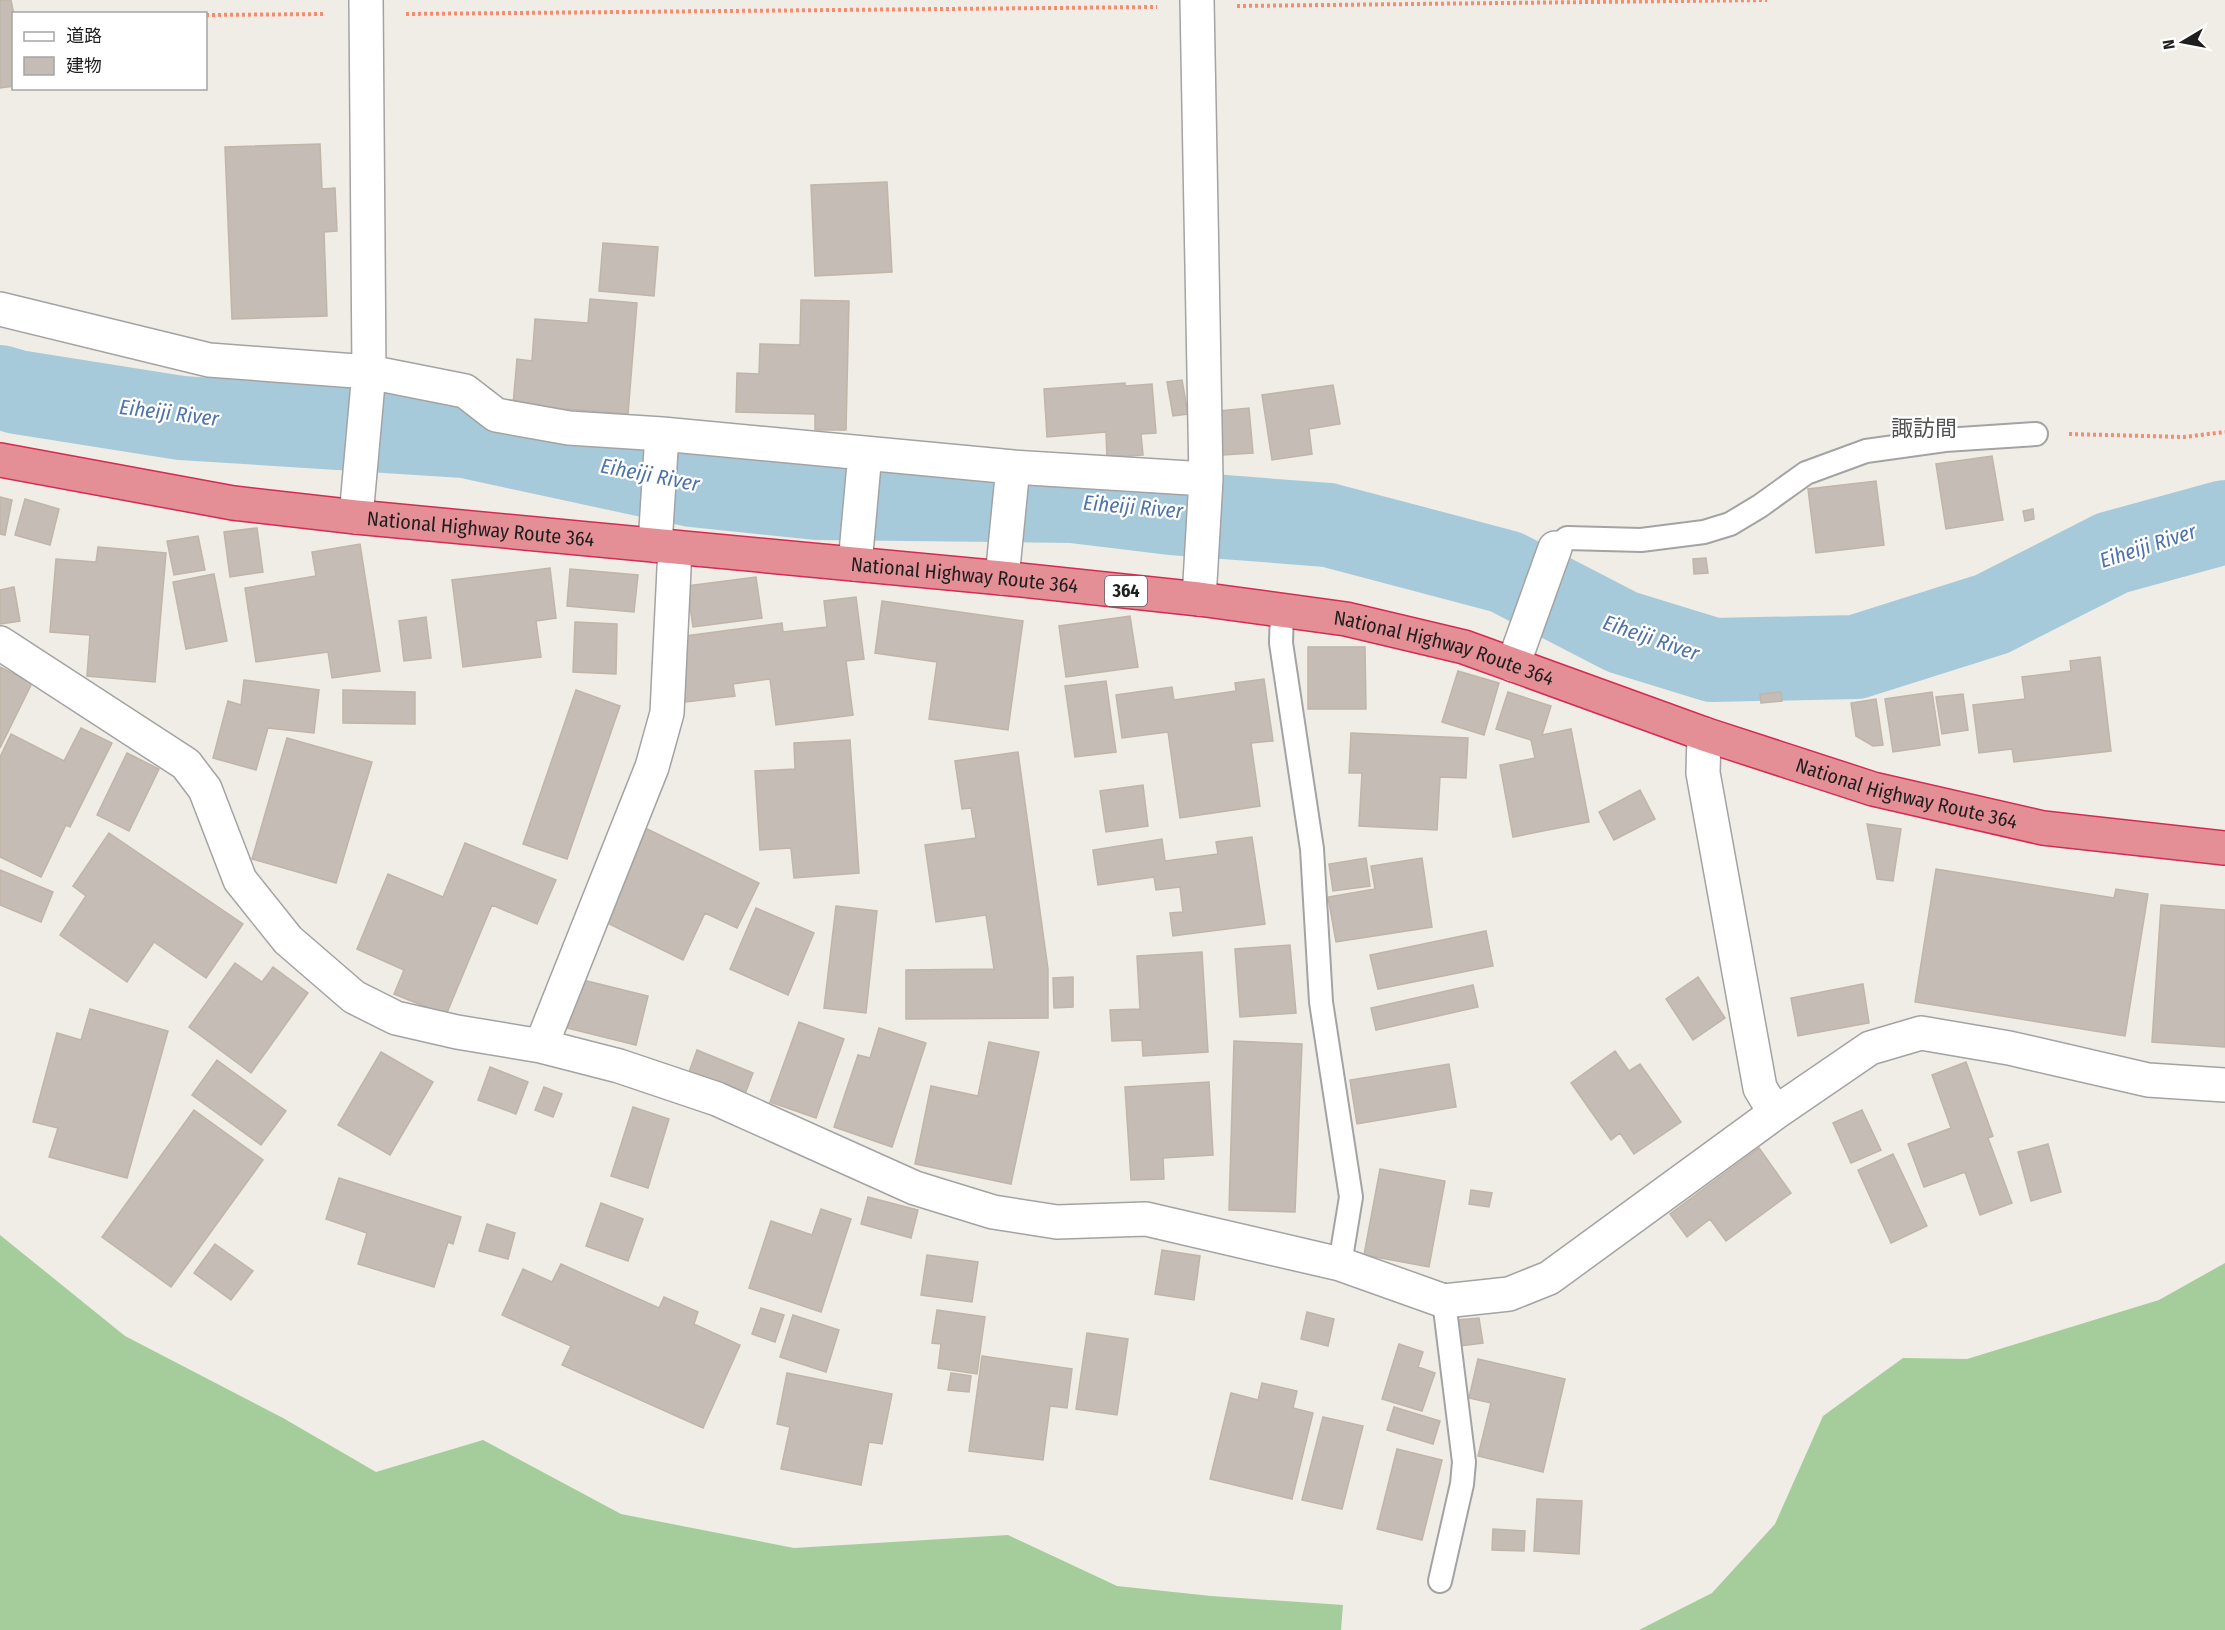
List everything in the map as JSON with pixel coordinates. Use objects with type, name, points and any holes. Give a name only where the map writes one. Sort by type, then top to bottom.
[{"type":"highway","name":"National Highway Route 364","points":[[0,459],[233,503],[357,504],[662,538],[856,552],[1199,588],[1282,610],[1346,619],[1464,647],[1517,653],[1704,734],[1873,789],[2043,828],[2225,848]]},
{"type":"street","points":[[1197,3],[1206,486],[1199,588]]},
{"type":"street","points":[[357,504],[368,384],[366,7]]},
{"type":"street","points":[[0,309],[209,360],[368,384],[465,391],[496,415],[569,428],[662,440],[1013,473],[1206,486]]},
{"type":"street","points":[[541,1046],[652,767],[667,713],[662,440]]},
{"type":"street","points":[[856,552],[864,458]]},
{"type":"street","points":[[1003,568],[1013,473]]},
{"type":"street","points":[[1517,653],[1555,548]]},
{"type":"street","points":[[0,643],[186,764],[205,789],[240,880],[288,940],[354,997],[396,1018],[457,1032],[541,1046],[619,1065],[717,1099],[915,1188],[993,1212],[1057,1222],[1146,1219],[1340,1264],[1444,1301],[1509,1294],[1549,1278],[1775,1113],[1870,1048],[1921,1033],[2009,1048],[2148,1080],[2225,1085]]},
{"type":"street","points":[[1704,734],[1703,773],[1758,1076],[1761,1088],[1775,1113]]},
{"type":"lane","points":[[1555,548],[1568,538],[1641,540],[1704,532],[1730,524],[1806,473],[1866,451],[1945,440],[2036,434]]},
{"type":"lane","points":[[1282,610],[1281,643],[1312,849],[1321,1002],[1351,1197],[1340,1264]]},
{"type":"lane","points":[[1440,1581],[1462,1484],[1464,1462],[1444,1301]]},
{"type":"path","points":[[207,15],[366,7],[1767,0]]},
{"type":"path","points":[[2036,434],[2184,437],[2225,432]]},
{"type":"green space","points":[[0,1235],[125,1336],[283,1418],[376,1472],[483,1440],[621,1514],[794,1548],[1008,1535],[1117,1586],[1211,1596],[1343,1605],[1341,1630],[0,1630]]},
{"type":"green space","points":[[2225,1263],[2225,1630],[1639,1630],[1712,1593],[1775,1524],[1823,1416],[1903,1358],[1967,1359],[2159,1300]]},
{"type":"building","points":[[0,0],[11,0],[13,12],[12,86],[0,88]]},
{"type":"building","points":[[320,144],[322,189],[335,188],[337,231],[324,232],[327,316],[232,319],[225,147]]},
{"type":"building","points":[[887,182],[892,272],[815,276],[811,185]]},
{"type":"building","points":[[603,243],[658,247],[654,296],[599,291]]},
{"type":"building","points":[[590,299],[637,303],[628,414],[513,405],[517,359],[532,361],[535,319],[588,323]]},
{"type":"building","points":[[801,300],[849,301],[846,430],[815,430],[815,414],[736,412],[737,373],[759,374],[760,344],[800,345]]},
{"type":"building","points":[[1182,380],[1188,414],[1173,416],[1167,382]]},
{"type":"building","points":[[1125,383],[1125,386],[1152,384],[1156,433],[1141,434],[1143,455],[1107,457],[1106,432],[1047,437],[1044,389]]},
{"type":"building","points":[[1333,385],[1340,424],[1309,429],[1312,454],[1272,460],[1262,395]]},
{"type":"building","points":[[1249,408],[1253,453],[1223,455],[1219,411]]},
{"type":"building","points":[[1992,456],[2003,520],[1946,529],[1936,464]]},
{"type":"building","points":[[1876,481],[1884,545],[1816,553],[1808,489]]},
{"type":"building","points":[[0,497],[12,500],[5,535],[0,534]]},
{"type":"building","points":[[25,499],[59,509],[50,545],[15,535]]},
{"type":"building","points":[[2033,509],[2034,519],[2025,521],[2023,511]]},
{"type":"building","points":[[257,528],[263,572],[230,577],[224,532]]},
{"type":"building","points":[[198,536],[205,570],[174,575],[167,541]]},
{"type":"building","points":[[360,544],[380,671],[332,678],[328,652],[256,662],[245,588],[316,576],[312,552]]},
{"type":"building","points":[[98,547],[166,553],[155,682],[87,676],[90,635],[50,632],[56,559],[96,562]]},
{"type":"building","points":[[1706,558],[1708,573],[1694,574],[1693,559]]},
{"type":"building","points":[[550,568],[556,618],[536,621],[541,657],[463,667],[452,580]]},
{"type":"building","points":[[570,569],[638,575],[634,612],[567,606]]},
{"type":"building","points":[[214,574],[227,641],[186,649],[173,582]]},
{"type":"building","points":[[756,577],[762,618],[693,627],[687,586]]},
{"type":"building","points":[[14,587],[20,621],[0,624],[0,590]]},
{"type":"building","points":[[856,597],[864,659],[846,661],[853,715],[776,725],[770,679],[733,684],[735,696],[686,702],[678,637],[782,623],[783,632],[827,627],[824,601]]},
{"type":"building","points":[[882,601],[1023,621],[1008,730],[929,719],[937,662],[875,653]]},
{"type":"building","points":[[1130,616],[1138,667],[1066,677],[1059,626]]},
{"type":"building","points":[[426,617],[431,658],[404,661],[399,621]]},
{"type":"building","points":[[575,622],[617,624],[616,674],[573,672]]},
{"type":"building","points":[[1308,647],[1365,647],[1366,709],[1308,709]]},
{"type":"building","points":[[2100,657],[2111,751],[2014,762],[2012,749],[1979,753],[1973,705],[2025,699],[2022,677],[2071,671],[2070,661]]},
{"type":"building","points":[[0,667],[32,683],[0,748]]},
{"type":"building","points":[[1458,671],[1499,683],[1484,735],[1442,722]]},
{"type":"building","points":[[1264,679],[1273,741],[1251,743],[1260,806],[1180,818],[1168,732],[1122,738],[1116,695],[1172,687],[1174,700],[1236,691],[1235,683]]},
{"type":"building","points":[[244,680],[319,690],[314,733],[268,728],[256,770],[213,758],[228,701],[241,705]]},
{"type":"building","points":[[1106,681],[1116,752],[1075,757],[1065,686]]},
{"type":"building","points":[[343,690],[415,692],[415,724],[343,723]]},
{"type":"building","points":[[576,690],[620,706],[567,859],[523,844]]},
{"type":"building","points":[[1508,692],[1551,706],[1542,735],[1571,729],[1589,822],[1513,837],[1500,765],[1535,758],[1531,740],[1496,729]]},
{"type":"building","points":[[1781,692],[1782,701],[1761,703],[1760,694]]},
{"type":"building","points":[[1932,692],[1940,745],[1893,752],[1885,699]]},
{"type":"building","points":[[1963,694],[1968,730],[1942,734],[1936,697]]},
{"type":"building","points":[[1876,699],[1883,745],[1873,746],[1856,736],[1851,703]]},
{"type":"building","points":[[81,728],[112,743],[70,827],[66,825],[41,877],[0,857],[0,757],[11,734],[64,761]]},
{"type":"building","points":[[1351,733],[1468,738],[1466,778],[1440,777],[1437,830],[1359,826],[1362,773],[1349,773]]},
{"type":"building","points":[[287,738],[372,762],[336,883],[252,859]]},
{"type":"building","points":[[850,740],[859,873],[794,878],[791,848],[760,850],[755,771],[795,769],[794,743]]},
{"type":"building","points":[[1018,752],[1048,969],[1048,1018],[906,1019],[906,970],[994,969],[986,915],[936,922],[925,845],[976,838],[971,808],[962,809],[955,761]]},
{"type":"building","points":[[127,753],[159,769],[129,831],[97,815]]},
{"type":"building","points":[[1143,785],[1148,826],[1106,832],[1100,791]]},
{"type":"building","points":[[1640,790],[1655,819],[1614,840],[1599,812]]},
{"type":"building","points":[[1867,824],[1901,829],[1893,881],[1877,879]]},
{"type":"building","points":[[645,828],[759,883],[737,928],[705,913],[683,960],[601,920]]},
{"type":"building","points":[[109,833],[243,924],[206,978],[154,942],[127,982],[60,935],[86,896],[73,886]]},
{"type":"building","points":[[1252,837],[1265,924],[1173,936],[1170,913],[1183,912],[1180,887],[1156,890],[1154,877],[1098,885],[1093,850],[1162,839],[1165,861],[1218,854],[1216,842]]},
{"type":"building","points":[[465,843],[556,880],[537,924],[492,905],[446,1015],[394,994],[404,970],[357,949],[388,874],[443,897]]},
{"type":"building","points":[[1366,858],[1370,886],[1333,891],[1329,864]]},
{"type":"building","points":[[1422,858],[1432,927],[1336,942],[1328,897],[1375,889],[1371,866]]},
{"type":"building","points":[[1936,869],[2114,898],[2116,889],[2148,894],[2125,1036],[1915,1002]]},
{"type":"building","points":[[0,870],[53,892],[41,922],[0,905]]},
{"type":"building","points":[[2161,905],[2225,910],[2225,1047],[2152,1042]]},
{"type":"building","points":[[836,906],[877,911],[866,1013],[824,1008]]},
{"type":"building","points":[[756,908],[814,933],[788,995],[730,969]]},
{"type":"building","points":[[1486,931],[1493,966],[1378,989],[1370,955]]},
{"type":"building","points":[[1290,945],[1296,1013],[1240,1017],[1235,949]]},
{"type":"building","points":[[1202,952],[1208,1052],[1143,1056],[1142,1040],[1112,1041],[1110,1010],[1140,1009],[1137,956]]},
{"type":"building","points":[[235,963],[262,982],[273,967],[308,993],[251,1073],[189,1027]]},
{"type":"building","points":[[1073,977],[1073,1007],[1054,1008],[1053,978]]},
{"type":"building","points":[[1698,977],[1725,1018],[1693,1040],[1666,999]]},
{"type":"building","points":[[579,979],[648,996],[636,1045],[567,1028]]},
{"type":"building","points":[[1863,984],[1869,1023],[1798,1036],[1791,998]]},
{"type":"building","points":[[1473,985],[1478,1007],[1376,1030],[1371,1008]]},
{"type":"building","points":[[90,1009],[168,1031],[127,1178],[49,1157],[58,1128],[33,1122],[57,1033],[81,1040]]},
{"type":"building","points":[[799,1022],[844,1039],[816,1118],[770,1102]]},
{"type":"building","points":[[879,1028],[926,1043],[892,1147],[834,1127],[858,1055],[870,1058]]},
{"type":"building","points":[[1234,1041],[1302,1044],[1295,1212],[1229,1210]]},
{"type":"building","points":[[989,1042],[1039,1052],[1011,1184],[915,1164],[931,1086],[978,1096]]},
{"type":"building","points":[[697,1050],[753,1073],[745,1094],[689,1072]]},
{"type":"building","points":[[1615,1051],[1629,1071],[1640,1064],[1681,1122],[1634,1154],[1620,1133],[1611,1140],[1571,1083]]},
{"type":"building","points":[[381,1052],[433,1082],[390,1155],[338,1125]]},
{"type":"building","points":[[217,1060],[286,1111],[261,1145],[192,1095]]},
{"type":"building","points":[[1966,1062],[1993,1136],[1988,1138],[2012,1203],[1980,1215],[1965,1172],[1924,1187],[1908,1144],[1951,1128],[1932,1075]]},
{"type":"building","points":[[1449,1064],[1456,1107],[1357,1124],[1350,1080]]},
{"type":"building","points":[[490,1067],[528,1082],[516,1114],[478,1100]]},
{"type":"building","points":[[1209,1082],[1213,1155],[1163,1158],[1164,1179],[1131,1180],[1125,1087]]},
{"type":"building","points":[[544,1087],[562,1094],[553,1117],[535,1110]]},
{"type":"building","points":[[633,1107],[669,1119],[648,1188],[611,1176]]},
{"type":"building","points":[[194,1110],[263,1160],[171,1287],[102,1237]]},
{"type":"building","points":[[1862,1110],[1881,1150],[1851,1163],[1833,1123]]},
{"type":"building","points":[[2048,1144],[2061,1192],[2031,1201],[2018,1152]]},
{"type":"building","points":[[1759,1148],[1791,1193],[1726,1241],[1710,1219],[1687,1237],[1670,1214]]},
{"type":"building","points":[[1893,1154],[1927,1226],[1891,1243],[1858,1170]]},
{"type":"building","points":[[1380,1169],[1445,1181],[1429,1267],[1364,1255]]},
{"type":"building","points":[[339,1178],[461,1217],[453,1244],[448,1242],[434,1287],[358,1264],[367,1233],[326,1219]]},
{"type":"building","points":[[1471,1190],[1492,1193],[1489,1207],[1469,1204]]},
{"type":"building","points":[[868,1197],[918,1210],[911,1238],[861,1224]]},
{"type":"building","points":[[601,1203],[643,1219],[628,1261],[586,1246]]},
{"type":"building","points":[[821,1209],[851,1219],[821,1312],[749,1288],[771,1221],[812,1235]]},
{"type":"building","points":[[487,1224],[515,1233],[508,1259],[479,1251]]},
{"type":"building","points":[[215,1244],[253,1271],[231,1300],[194,1273]]},
{"type":"building","points":[[1162,1250],[1200,1256],[1194,1300],[1155,1294]]},
{"type":"building","points":[[927,1255],[978,1262],[972,1302],[921,1295]]},
{"type":"building","points":[[561,1264],[659,1308],[664,1297],[698,1312],[694,1324],[740,1345],[703,1428],[562,1365],[571,1346],[502,1315],[523,1269],[552,1282]]},
{"type":"building","points":[[761,1308],[784,1315],[775,1342],[752,1334]]},
{"type":"building","points":[[937,1310],[985,1317],[977,1374],[938,1368],[941,1344],[932,1343]]},
{"type":"building","points":[[1307,1312],[1334,1319],[1328,1346],[1301,1339]]},
{"type":"building","points":[[793,1315],[839,1330],[826,1372],[780,1357]]},
{"type":"building","points":[[1479,1318],[1483,1343],[1460,1346],[1457,1320]]},
{"type":"building","points":[[1087,1333],[1128,1339],[1117,1415],[1076,1409]]},
{"type":"building","points":[[1399,1344],[1423,1352],[1418,1367],[1435,1373],[1422,1411],[1382,1399]]},
{"type":"building","points":[[982,1356],[1072,1369],[1067,1408],[1050,1406],[1043,1460],[969,1451]]},
{"type":"building","points":[[1478,1359],[1565,1379],[1543,1472],[1478,1456],[1491,1403],[1469,1398]]},
{"type":"building","points":[[787,1373],[892,1394],[882,1444],[869,1442],[861,1485],[781,1469],[790,1427],[777,1424]]},
{"type":"building","points":[[951,1373],[971,1376],[969,1392],[948,1390]]},
{"type":"building","points":[[1262,1383],[1297,1391],[1293,1408],[1313,1413],[1292,1499],[1210,1479],[1231,1393],[1258,1400]]},
{"type":"building","points":[[1394,1407],[1440,1421],[1433,1444],[1387,1430]]},
{"type":"building","points":[[1323,1417],[1363,1426],[1342,1509],[1302,1500]]},
{"type":"building","points":[[1397,1449],[1442,1460],[1422,1540],[1377,1529]]},
{"type":"building","points":[[1537,1499],[1582,1501],[1579,1554],[1534,1551]]},
{"type":"building","points":[[1493,1529],[1525,1531],[1524,1551],[1492,1550]]},
{"type":"waterway","name":"Eiheiji River","points":[[0,387],[17,392],[181,418],[465,436],[692,485],[817,498],[1073,501],[1172,513],[1328,525],[1506,572],[1622,632],[1713,660],[1856,657],[1992,614],[2112,553],[2225,522]]},
{"type":"district","name":"諏訪間","points":[[1924,428]]}]
